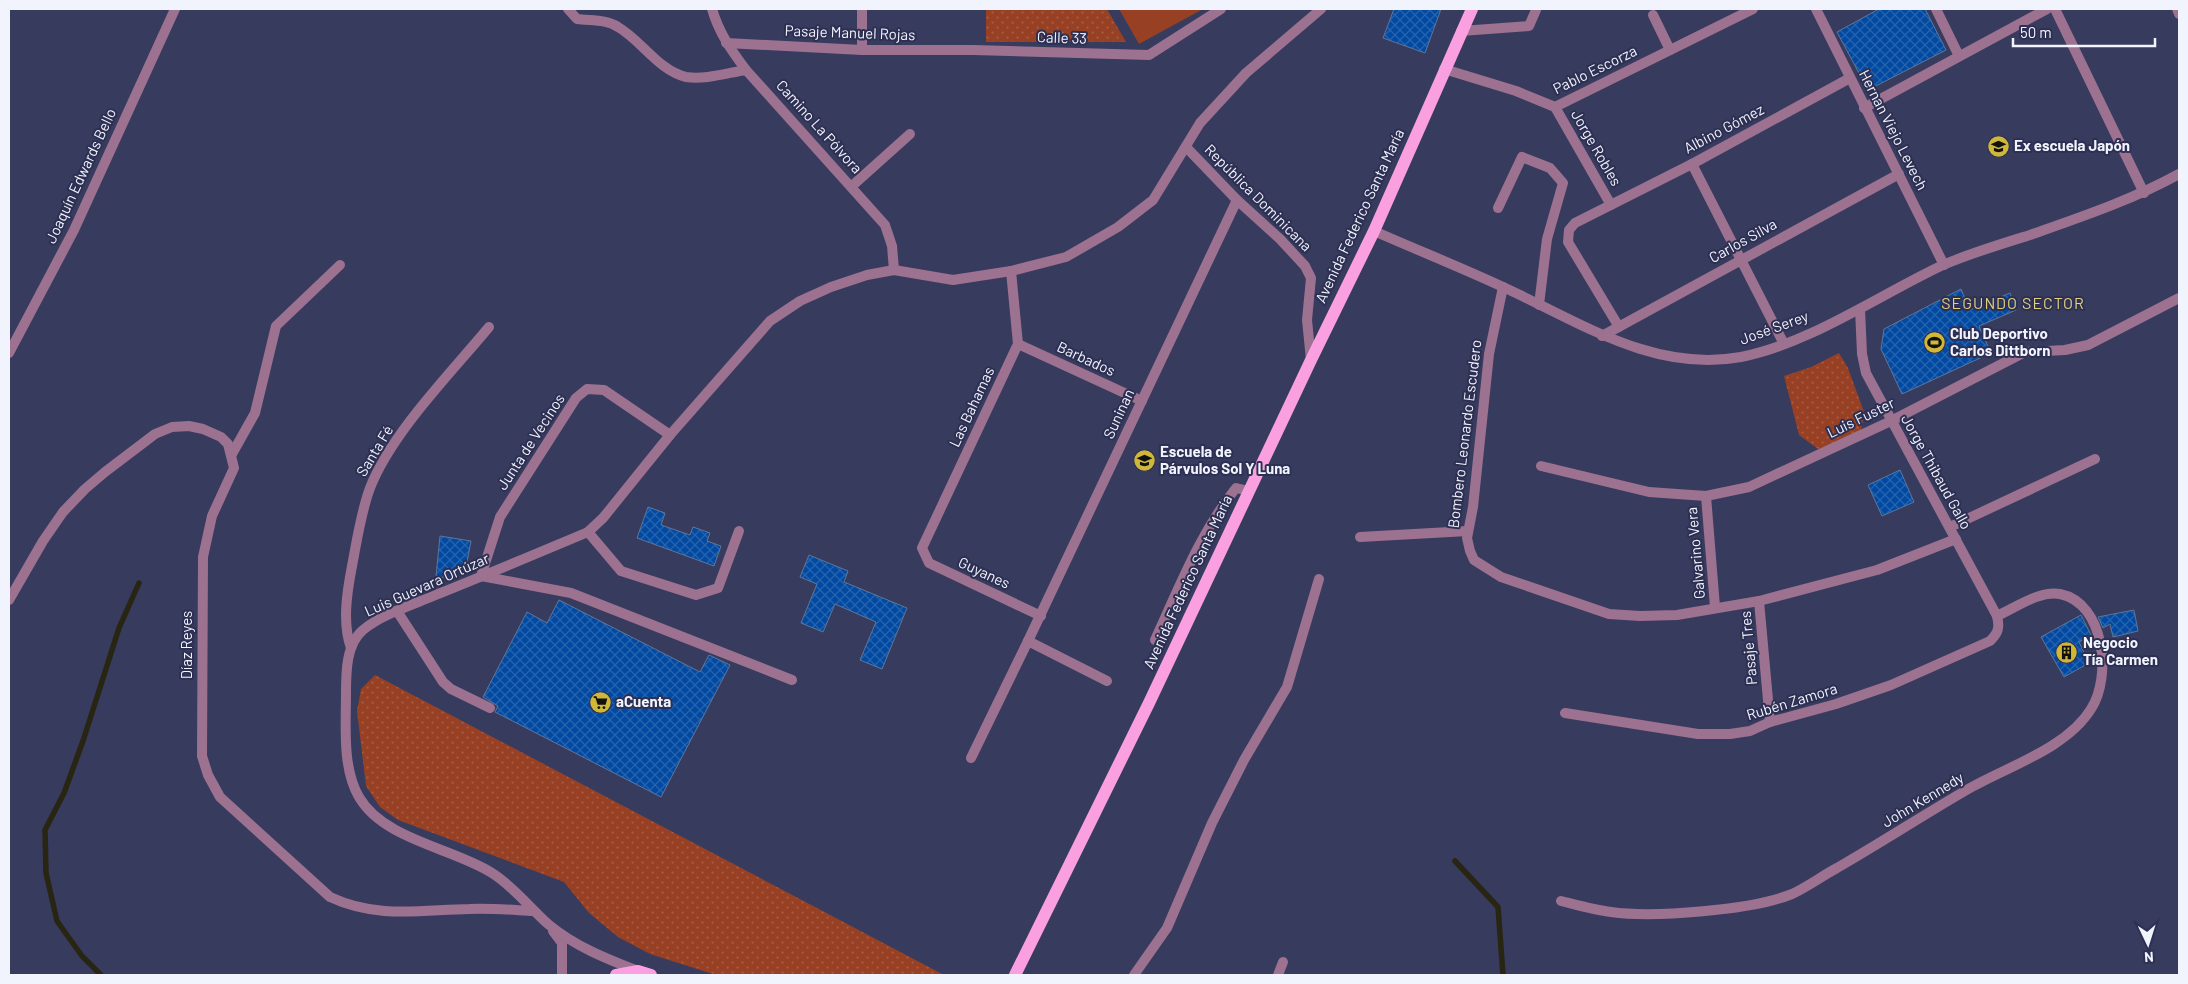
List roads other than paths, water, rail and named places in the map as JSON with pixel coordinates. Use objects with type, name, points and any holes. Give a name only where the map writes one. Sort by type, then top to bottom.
[{"type":"main road","name":"Avenida Federico Santa María","points":[[1015,975],[1145,711],[1311,360],[1374,232],[1472,9]]},
{"type":"main road","points":[[616,975],[638,971],[651,975]]},
{"type":"street","name":"Joaquín Edwards Bello","points":[[9,353],[74,230],[175,9]]},
{"type":"street","points":[[568,9],[577,19],[606,21],[617,26],[671,71],[685,76],[699,78],[746,70]]},
{"type":"street","name":"Camino La Pólvora","points":[[712,9],[717,26],[726,43],[746,70],[885,225],[892,246],[894,270]]},
{"type":"street","points":[[862,9],[862,50]]},
{"type":"street","name":"Calle 33","points":[[973,50],[1149,55],[1221,9]]},
{"type":"street","name":"República Dominicana","points":[[894,270],[953,280],[1011,271],[1066,257],[1118,227],[1153,200],[1200,124],[1246,73],[1321,9]]},
{"type":"street","name":"Pablo Escorza","points":[[1444,69],[1516,91],[1555,107],[1753,9]]},
{"type":"street","name":"Hernan Viejo Levech","points":[[1816,9],[1944,265]]},
{"type":"street","points":[[1936,9],[1959,56]]},
{"type":"street","points":[[1864,108],[2047,9]]},
{"type":"street","points":[[2054,9],[2144,193]]},
{"type":"street","points":[[2177,9],[2179,14]]},
{"type":"street","points":[[1461,31],[1529,26],[1536,10]]},
{"type":"street","points":[[1653,15],[1670,50]]},
{"type":"street","name":"Pasaje Manuel Rojas","points":[[726,43],[862,50],[973,50]]},
{"type":"street","name":"Albino Gómez","points":[[1619,327],[1568,242],[1569,230],[1575,223],[1692,164],[1850,78]]},
{"type":"street","name":"Jorge Robles","points":[[1555,107],[1611,205]]},
{"type":"street","points":[[852,186],[910,134]]},
{"type":"street","name":"República Dominicana","points":[[1186,147],[1305,266],[1310,278],[1306,320],[1311,360]]},
{"type":"street","points":[[1498,208],[1522,157],[1550,168],[1563,183],[1547,239],[1538,305]]},
{"type":"street","points":[[1692,164],[1739,260],[1784,344]]},
{"type":"street","name":"Carlos Silva","points":[[1602,336],[1899,174]]},
{"type":"street","name":"José Serey","points":[[1374,232],[1503,287],[1602,336],[1656,354],[1715,360],[1742,356],[1784,344],[1860,309],[1944,265],[2144,193],[2179,174]]},
{"type":"street","name":"Suninan","points":[[971,758],[1041,616],[1237,200]]},
{"type":"street","points":[[232,454],[254,413],[276,326],[340,265]]},
{"type":"street","name":"Luis Guevara Ortúzar","points":[[638,971],[600,956],[548,924],[493,873],[398,830],[382,820],[360,799],[353,785],[346,730],[346,681],[351,648],[363,629],[397,612],[588,532],[603,518],[670,436],[770,321],[800,301],[831,287],[867,275],[894,270]]},
{"type":"street","points":[[1011,271],[1018,344]]},
{"type":"street","name":"Bombero Leonardo Escudero","points":[[1503,287],[1489,354],[1468,532],[1470,551],[1474,560],[1501,577],[1609,614],[1640,616],[1677,614],[1759,601],[1877,570],[1956,539]]},
{"type":"street","name":"Luis Fuster","points":[[1541,466],[1649,492],[1706,496],[1749,487],[1891,421],[2025,352],[2065,350],[2088,345],[2179,298]]},
{"type":"street","name":"Jorge Thibaud Gallo","points":[[1860,309],[1862,354],[1866,373],[1997,616]]},
{"type":"street","name":"Santa Fé","points":[[351,648],[348,634],[346,597],[370,488],[393,447],[416,414],[489,327]]},
{"type":"street","name":"Barbados","points":[[1018,344],[1142,401]]},
{"type":"street","name":"Las Bahamas","points":[[922,548],[1018,344]]},
{"type":"street","name":"Junta de Vecinos","points":[[482,576],[500,517],[576,398],[587,389],[604,390],[670,436]]},
{"type":"street","points":[[9,600],[43,541],[63,512],[85,489],[155,434],[172,428],[189,426],[202,428],[221,437],[228,444],[232,454]]},
{"type":"street","name":"Díaz Reyes","points":[[232,454],[234,468],[212,516],[203,557],[202,756],[208,775],[220,797],[330,897],[351,907],[374,911],[398,912],[494,908],[534,911]]},
{"type":"street","points":[[1950,527],[2094,458]]},
{"type":"street","points":[[1154,640],[1196,551],[1220,507],[1236,488],[1249,491]]},
{"type":"street","name":"Galvarino Vera","points":[[1706,496],[1715,607]]},
{"type":"street","points":[[588,532],[621,571],[696,595],[718,588],[739,531]]},
{"type":"street","points":[[1360,537],[1468,532]]},
{"type":"street","name":"Guyanes","points":[[922,548],[929,564],[1041,616]]},
{"type":"street","points":[[482,576],[571,593],[792,680]]},
{"type":"street","points":[[1134,975],[1167,928],[1212,823],[1244,760],[1286,687],[1319,579]]},
{"type":"street","name":"John Kennedy","points":[[1561,901],[1612,913],[1682,913],[1755,904],[1792,894],[1910,826],[1970,788],[2063,738],[2092,709],[2102,687],[2103,659],[2098,634],[2089,613],[2074,601],[2061,594],[2046,594],[1997,616]]},
{"type":"street","name":"Pasaje Tres","points":[[1759,601],[1770,722]]},
{"type":"street","points":[[397,612],[443,682],[451,689],[490,708]]},
{"type":"street","name":"Rubén Zamora","points":[[1565,713],[1698,734],[1730,734],[1750,731],[1770,722],[1818,710],[1882,688],[1950,660],[1990,641],[1998,633],[1997,616]]},
{"type":"street","points":[[1028,641],[1107,681]]},
{"type":"street","points":[[548,924],[562,943],[562,975]]},
{"type":"street","points":[[1278,975],[1283,962]]},
{"type":"waterway","points":[[101,975],[82,956],[57,921],[46,873],[45,830],[64,793],[83,741],[119,628],[139,583]]},
{"type":"waterway","points":[[1455,861],[1498,907],[1503,975]]},
{"type":"place","name":"Ex escuela Japón","points":[[1998,146]]},
{"type":"place","name":"Club Deportivo Carlos Dittborn","points":[[1934,343]]},
{"type":"place","name":"Escuela de Párvulos Sol Y Luna","points":[[1144,461]]},
{"type":"place","name":"Negocio Tía Carmen","points":[[2067,652]]},
{"type":"place","name":"aCuenta","points":[[600,702]]},
{"type":"district","name":"SEGUNDO SECTOR","points":[[2013,303]]}]
